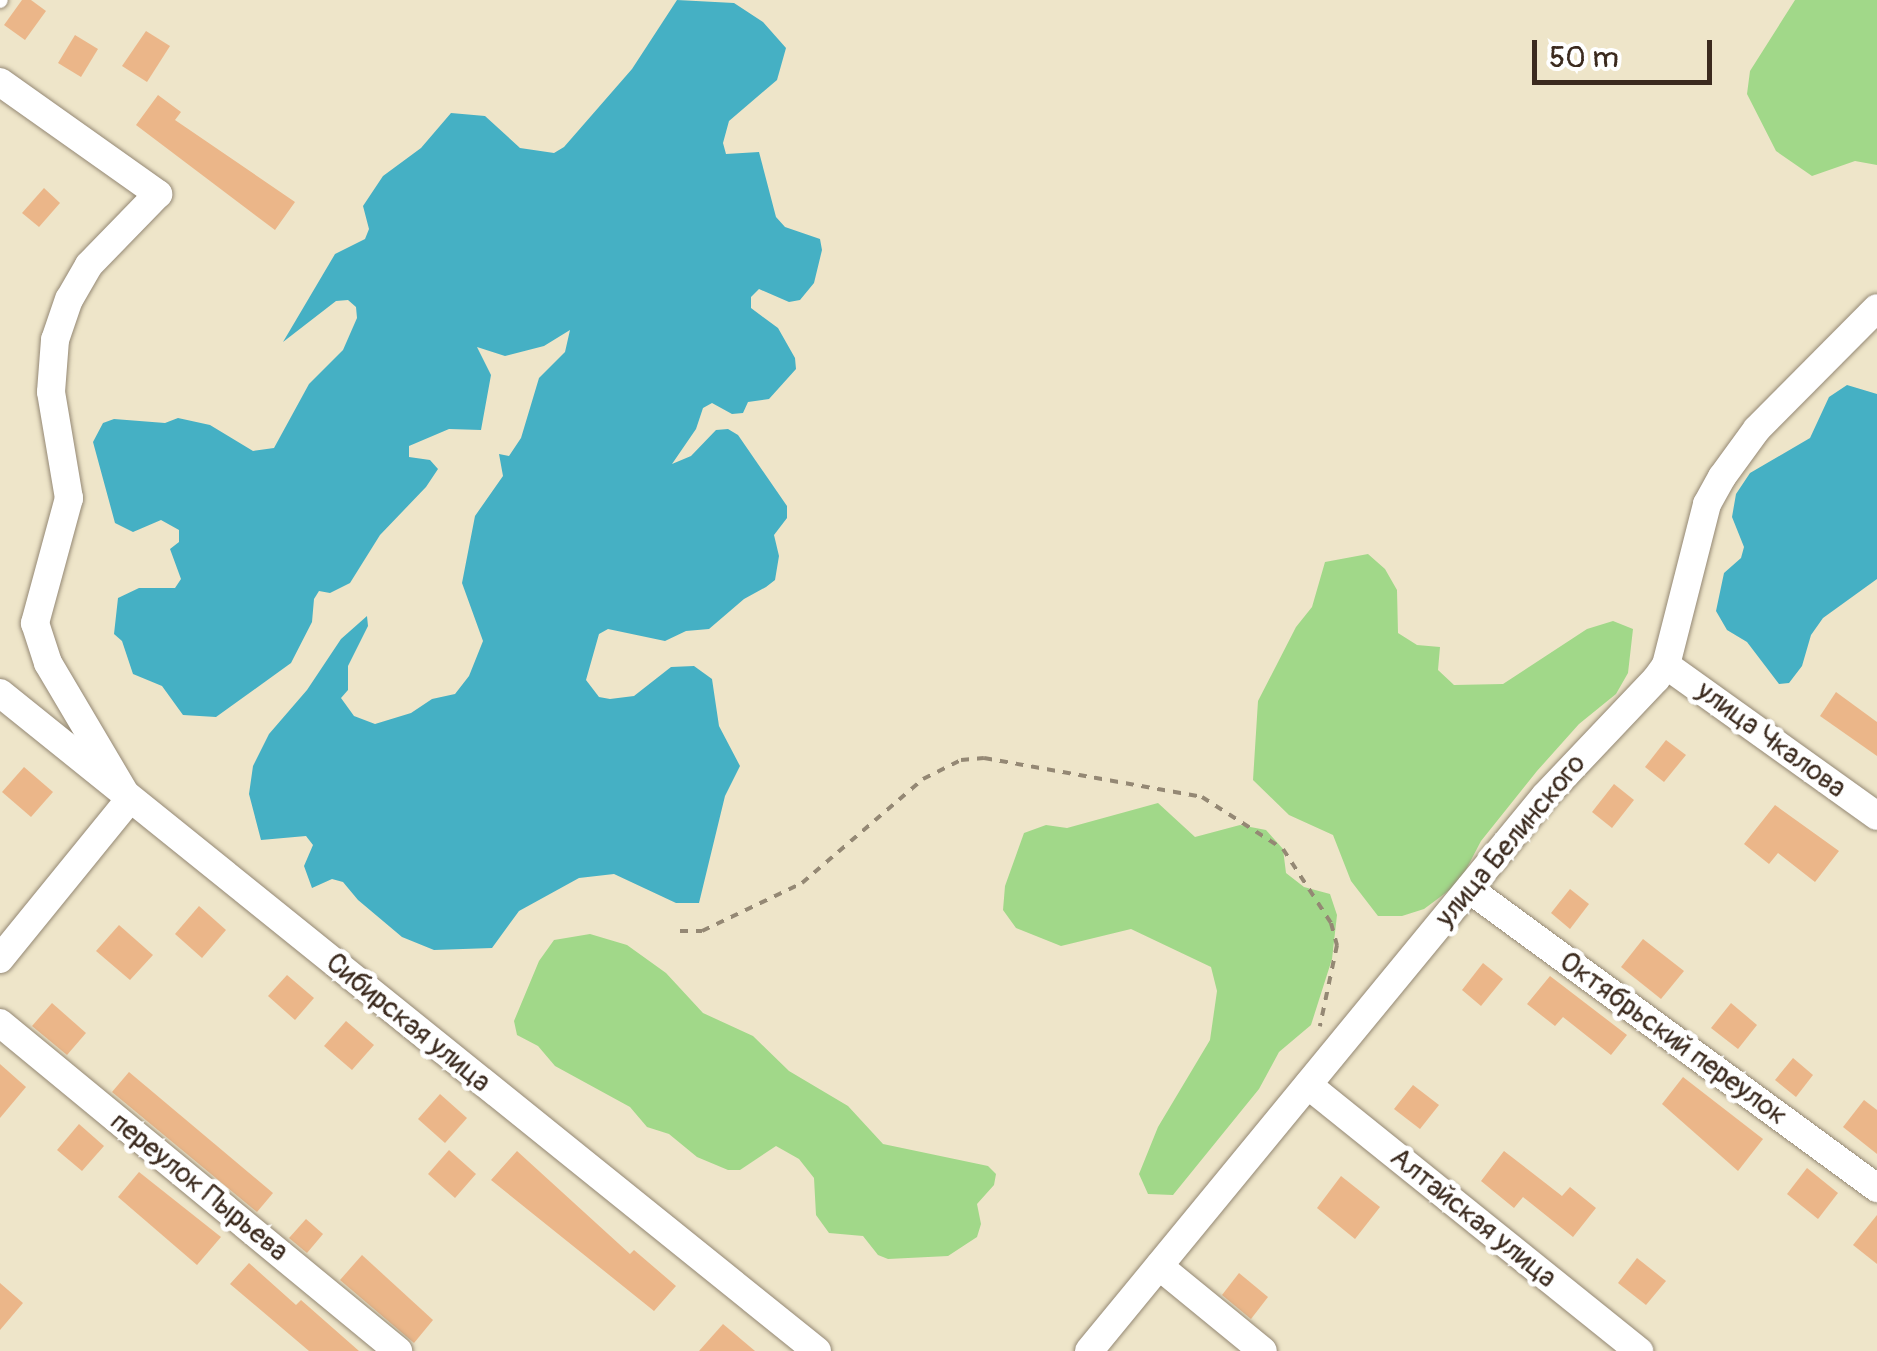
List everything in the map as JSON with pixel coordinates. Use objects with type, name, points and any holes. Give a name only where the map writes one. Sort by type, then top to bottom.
[{"type":"street","points":[[0,82],[158,194],[89,265],[69,299],[55,340],[51,392],[69,498],[35,623],[48,663],[129,800],[0,959]]},
{"type":"street","name":"улица Белинского","points":[[1089,1351],[1545,796],[1666,665],[1706,504],[1722,476],[1757,429],[1877,308]]},
{"type":"street","name":"улица Чкалова","points":[[1666,665],[1877,816]]},
{"type":"street","name":"Сибирская улица","points":[[0,693],[817,1351]]},
{"type":"street","name":"Октябрьский переулок","points":[[1469,889],[1877,1188]]},
{"type":"street","name":"переулок Пырьева","points":[[0,1023],[398,1351]]},
{"type":"street","name":"Алтайская улица","points":[[1308,1085],[1639,1351]]},
{"type":"street","points":[[1159,1266],[1263,1351]]},
{"type":"path","points":[[680,931],[702,931],[802,883],[923,780],[961,760],[984,758],[1202,798],[1282,849],[1330,923],[1337,944],[1319,1032]]},
{"type":"green space","points":[[1795,0],[1877,0],[1877,165],[1855,161],[1812,176],[1776,151],[1747,94],[1750,71]]},
{"type":"green space","points":[[1368,554],[1385,569],[1397,590],[1398,633],[1417,645],[1440,647],[1438,670],[1454,685],[1503,684],[1587,629],[1613,621],[1633,629],[1628,673],[1616,694],[1579,724],[1537,771],[1481,841],[1459,883],[1424,909],[1402,916],[1378,916],[1351,881],[1333,835],[1289,815],[1253,780],[1258,701],[1296,627],[1312,607],[1325,562]]},
{"type":"green space","points":[[1158,803],[1195,837],[1240,825],[1266,830],[1283,849],[1286,873],[1304,887],[1330,894],[1337,915],[1332,959],[1311,1025],[1279,1052],[1259,1089],[1173,1195],[1148,1194],[1139,1174],[1158,1127],[1210,1040],[1217,991],[1211,967],[1131,929],[1061,946],[1016,928],[1003,910],[1005,886],[1024,833],[1046,825],[1067,828]]},
{"type":"green space","points":[[590,934],[627,945],[666,973],[703,1013],[753,1036],[789,1071],[848,1106],[883,1144],[988,1166],[996,1174],[994,1185],[977,1204],[981,1224],[977,1237],[948,1256],[888,1259],[878,1255],[863,1236],[829,1233],[816,1215],[814,1178],[799,1159],[776,1146],[740,1170],[728,1170],[697,1157],[669,1134],[647,1127],[630,1107],[555,1066],[538,1046],[517,1035],[514,1021],[539,961],[554,940]]},
{"type":"water","points":[[677,0],[734,3],[763,22],[786,48],[777,80],[729,121],[723,143],[726,154],[759,152],[776,217],[785,227],[820,239],[822,250],[814,283],[800,300],[789,302],[759,289],[751,297],[751,308],[778,328],[795,358],[796,369],[769,399],[748,402],[743,413],[732,414],[712,403],[703,408],[696,429],[672,464],[691,456],[716,430],[728,429],[738,435],[787,506],[787,518],[774,535],[779,556],[775,580],[744,599],[709,629],[686,631],[665,641],[608,629],[599,634],[586,680],[599,697],[634,696],[671,667],[694,666],[712,679],[719,726],[740,766],[725,796],[699,903],[676,903],[614,874],[579,878],[519,911],[492,948],[434,950],[402,937],[343,882],[332,879],[312,888],[304,866],[313,845],[306,836],[261,840],[249,794],[253,766],[269,734],[307,690],[341,639],[367,616],[368,626],[348,666],[348,690],[341,698],[354,716],[375,724],[411,713],[432,699],[455,694],[469,676],[483,641],[462,583],[475,516],[503,476],[499,454],[509,456],[521,438],[539,378],[565,352],[570,330],[544,346],[505,356],[477,347],[491,375],[481,430],[449,429],[409,446],[409,457],[430,460],[438,469],[426,487],[380,535],[350,583],[330,593],[319,591],[314,599],[312,622],[291,663],[216,717],[183,715],[162,686],[133,674],[122,641],[114,634],[118,598],[139,588],[175,588],[181,579],[170,549],[179,542],[179,530],[161,520],[133,532],[115,523],[93,442],[103,423],[114,419],[165,423],[178,418],[210,425],[253,451],[274,448],[309,384],[343,350],[357,318],[356,307],[348,300],[336,301],[283,342],[335,254],[365,239],[369,229],[363,206],[383,176],[421,148],[451,113],[485,116],[520,148],[554,153],[564,147],[632,69]]},
{"type":"water","points":[[1847,385],[1877,394],[1877,579],[1823,618],[1811,635],[1802,666],[1789,683],[1779,684],[1747,642],[1727,630],[1716,611],[1724,573],[1741,558],[1744,547],[1732,517],[1736,494],[1750,473],[1810,438],[1829,397]]},
{"type":"building","points":[[22,0],[31,0],[46,11],[25,40],[4,25]]},
{"type":"building","points":[[146,31],[170,46],[147,82],[122,66]]},
{"type":"building","points":[[75,35],[98,49],[81,77],[58,63]]},
{"type":"building","points":[[158,95],[181,112],[175,120],[295,202],[275,230],[136,125]]},
{"type":"building","points":[[44,188],[60,203],[39,227],[22,213]]},
{"type":"building","points":[[1836,692],[1877,722],[1877,756],[1820,716]]},
{"type":"building","points":[[1666,740],[1686,755],[1664,782],[1645,767]]},
{"type":"building","points":[[24,767],[53,792],[31,817],[2,792]]},
{"type":"building","points":[[1614,784],[1634,800],[1612,828],[1592,812]]},
{"type":"building","points":[[1775,805],[1839,851],[1815,882],[1778,853],[1769,864],[1744,844]]},
{"type":"building","points":[[1570,889],[1589,904],[1570,929],[1551,913]]},
{"type":"building","points":[[199,906],[226,930],[202,958],[175,934]]},
{"type":"building","points":[[119,925],[153,955],[130,980],[96,951]]},
{"type":"building","points":[[1643,939],[1684,971],[1661,999],[1621,967]]},
{"type":"building","points":[[1483,963],[1503,979],[1481,1006],[1462,990]]},
{"type":"building","points":[[287,975],[314,998],[295,1020],[268,996]]},
{"type":"building","points":[[1550,976],[1627,1035],[1611,1055],[1563,1017],[1555,1026],[1527,1004]]},
{"type":"building","points":[[52,1003],[86,1033],[67,1055],[32,1026]]},
{"type":"building","points":[[1731,1003],[1757,1025],[1738,1049],[1711,1028]]},
{"type":"building","points":[[346,1021],[374,1045],[352,1070],[324,1046]]},
{"type":"building","points":[[1793,1058],[1813,1075],[1796,1097],[1775,1080]]},
{"type":"building","points":[[0,1064],[26,1087],[0,1118]]},
{"type":"building","points":[[129,1072],[273,1193],[257,1212],[112,1092]]},
{"type":"building","points":[[1683,1077],[1763,1139],[1738,1171],[1662,1104]]},
{"type":"building","points":[[1413,1085],[1439,1105],[1420,1129],[1394,1109]]},
{"type":"building","points":[[440,1094],[467,1118],[445,1143],[418,1119]]},
{"type":"building","points":[[1864,1100],[1877,1110],[1877,1154],[1843,1127]]},
{"type":"building","points":[[79,1124],[104,1146],[82,1171],[57,1150]]},
{"type":"building","points":[[449,1150],[476,1174],[455,1198],[428,1174]]},
{"type":"building","points":[[517,1151],[630,1254],[634,1250],[676,1286],[654,1311],[491,1180]]},
{"type":"building","points":[[1504,1151],[1562,1196],[1570,1187],[1596,1208],[1573,1237],[1523,1197],[1514,1208],[1481,1181]]},
{"type":"building","points":[[1807,1168],[1838,1193],[1818,1219],[1787,1194]]},
{"type":"building","points":[[139,1172],[221,1237],[197,1265],[118,1197]]},
{"type":"building","points":[[1341,1176],[1380,1207],[1355,1239],[1317,1208]]},
{"type":"building","points":[[1877,1215],[1877,1264],[1853,1245]]},
{"type":"building","points":[[306,1219],[323,1234],[307,1253],[289,1238]]},
{"type":"building","points":[[362,1255],[433,1320],[414,1343],[340,1280]]},
{"type":"building","points":[[1637,1258],[1666,1281],[1646,1305],[1618,1283]]},
{"type":"building","points":[[249,1263],[296,1305],[301,1300],[359,1351],[309,1351],[230,1284]]},
{"type":"building","points":[[1239,1273],[1268,1297],[1251,1319],[1222,1295]]},
{"type":"building","points":[[0,1283],[23,1303],[0,1330]]},
{"type":"building","points":[[723,1324],[755,1351],[699,1351]]}]
